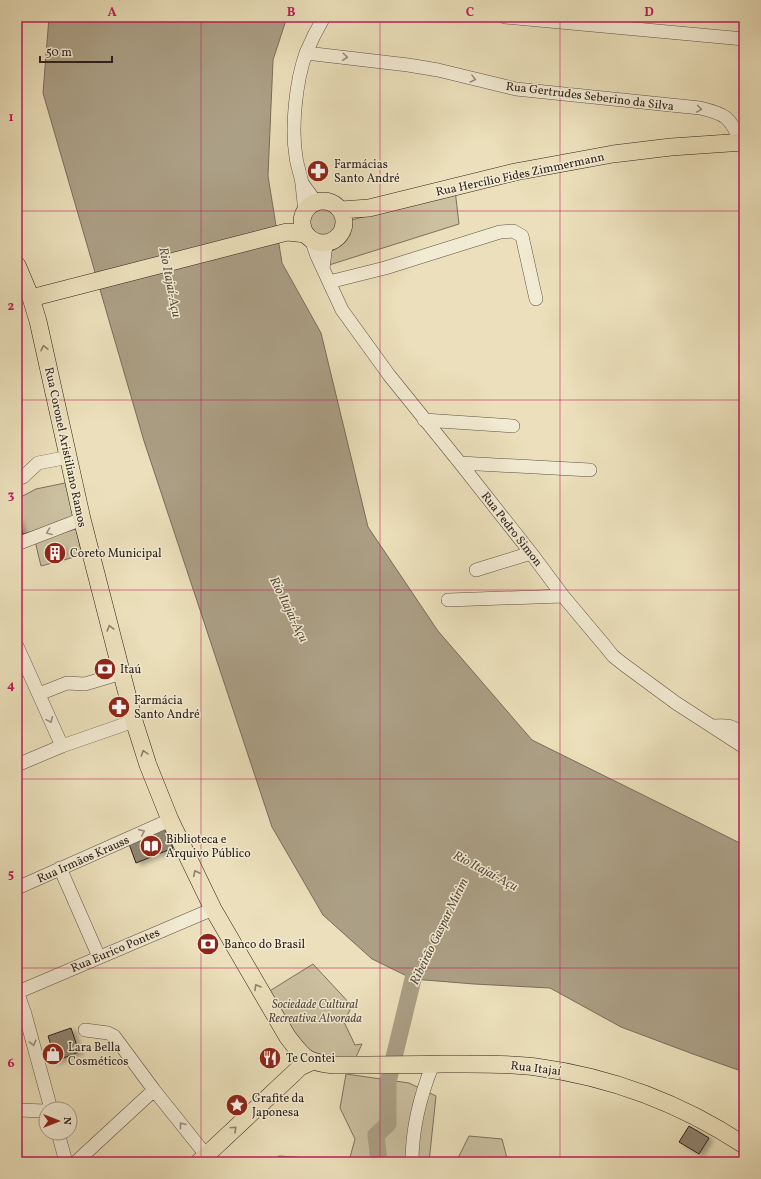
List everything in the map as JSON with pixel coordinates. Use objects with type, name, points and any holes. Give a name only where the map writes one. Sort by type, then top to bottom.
[{"type":"main road","name":"Rua Hercílio Fides Zimmermann","points":[[342,217],[370,208],[476,181],[566,162],[612,154],[671,147],[742,142]]},
{"type":"main road","points":[[31,298],[311,224],[337,238],[343,229],[342,217],[336,205],[330,201],[323,200],[311,224]]},
{"type":"main road","name":"Rua Coronel Aristiliano Ramos","points":[[17,264],[31,298],[41,333],[82,520],[134,721],[148,764],[170,820],[213,909],[287,1036],[307,1058]]},
{"type":"main road","points":[[202,1159],[295,1072],[307,1058]]},
{"type":"main road","name":"Rua Itajaí","points":[[307,1058],[334,1065],[516,1065],[543,1068],[594,1078],[624,1087],[669,1104],[709,1123],[744,1145]]},
{"type":"street","points":[[306,53],[324,17]]},
{"type":"street","points":[[505,17],[744,39]]},
{"type":"street","name":"Rua Gertrudes Seberino da Silva","points":[[306,53],[415,66],[438,70],[516,89],[700,108],[726,117],[734,127],[742,142]]},
{"type":"street","name":"Rua Pedro Simon","points":[[306,53],[301,70],[295,111],[296,156],[317,256],[342,310],[424,420],[460,463],[563,596],[613,656],[676,703],[744,747]]},
{"type":"street","points":[[329,282],[385,268],[500,232],[513,231],[522,236],[536,299]]},
{"type":"street","points":[[424,420],[513,426]]},
{"type":"street","points":[[17,478],[23,477],[38,463],[69,457]]},
{"type":"street","points":[[460,463],[590,470]]},
{"type":"street","points":[[17,544],[82,520]]},
{"type":"street","points":[[476,570],[531,553]]},
{"type":"street","points":[[448,600],[563,596]]},
{"type":"street","points":[[17,646],[62,746]]},
{"type":"street","points":[[39,694],[67,684],[86,684],[122,673]]},
{"type":"street","points":[[17,765],[62,746],[134,721]]},
{"type":"street","points":[[712,726],[725,725],[733,727],[744,734]]},
{"type":"street","name":"Rua Irmãos Krauss","points":[[17,888],[170,820]]},
{"type":"street","points":[[60,868],[99,957]]},
{"type":"street","name":"Rua Eurico Pontes","points":[[17,991],[213,909]]},
{"type":"street","points":[[17,991],[21,1014],[48,1101]]},
{"type":"street","points":[[85,1030],[108,1033],[114,1036],[202,1159]]},
{"type":"street","points":[[412,1162],[412,1150],[419,1102],[429,1064]]},
{"type":"street","points":[[76,1162],[154,1090]]},
{"type":"street","points":[[17,1110],[38,1111]]},
{"type":"street","points":[[60,1141],[66,1162]]},
{"type":"green space","points":[[455,190],[459,224],[329,265],[326,247],[348,233],[352,220]]},
{"type":"green space","points":[[323,209],[332,213],[336,222],[332,231],[323,235],[314,231],[310,222],[314,213]]},
{"type":"green space","points":[[65,483],[76,518],[23,534],[17,517],[17,499],[36,489]]},
{"type":"green space","points":[[76,529],[82,555],[41,566],[35,541]]},
{"type":"green space","name":"Sociedade Cultural Recreativa Alvorada","points":[[313,964],[352,1006],[344,1022],[355,1045],[362,1044],[356,1057],[331,1057],[307,1053],[268,992]]},
{"type":"green space","points":[[346,1074],[409,1083],[436,1096],[429,1162],[270,1162],[279,1156],[349,1161],[355,1139],[340,1108]]},
{"type":"green space","points":[[469,1136],[502,1139],[508,1162],[456,1162]]},
{"type":"water","name":"Rio Itajaí-Açu","points":[[49,17],[287,17],[273,60],[268,176],[282,263],[321,333],[368,527],[438,631],[532,740],[744,845],[744,1072],[621,1027],[550,988],[413,979],[372,959],[323,915],[272,827],[144,441],[43,93]]},
{"type":"building","points":[[17,517],[23,534],[17,537]]},
{"type":"building","name":"Coreto Municipal","points":[[57,544],[62,548],[62,554],[56,558],[51,556],[48,551],[51,545]]},
{"type":"building","name":"Biblioteca e Arquivo Público","points":[[165,829],[173,848],[136,863],[129,844]]},
{"type":"building","points":[[71,1028],[79,1052],[53,1062],[49,1049],[52,1048],[48,1036]]},
{"type":"building","points":[[689,1126],[709,1138],[699,1154],[679,1142]]},
{"type":"waterway","name":"Ribeirão Gaspar Mirim","points":[[379,1162],[376,1135],[388,1124],[388,1082],[413,979],[423,959]]},
{"type":"place","name":"Farmácias Santo André","points":[[318,171]]},
{"type":"place","name":"Coreto Municipal","points":[[55,553]]},
{"type":"place","name":"Itaú","points":[[105,669]]},
{"type":"place","name":"Farmácia Santo André","points":[[119,707]]},
{"type":"place","name":"Biblioteca e Arquivo Público","points":[[151,846]]},
{"type":"place","name":"Banco do Brasil","points":[[208,944]]},
{"type":"place","name":"Lara Bella Cosméticos","points":[[53,1054]]},
{"type":"place","name":"Te Contei","points":[[270,1058]]},
{"type":"place","name":"Grafite da Japonesa","points":[[237,1105]]}]
